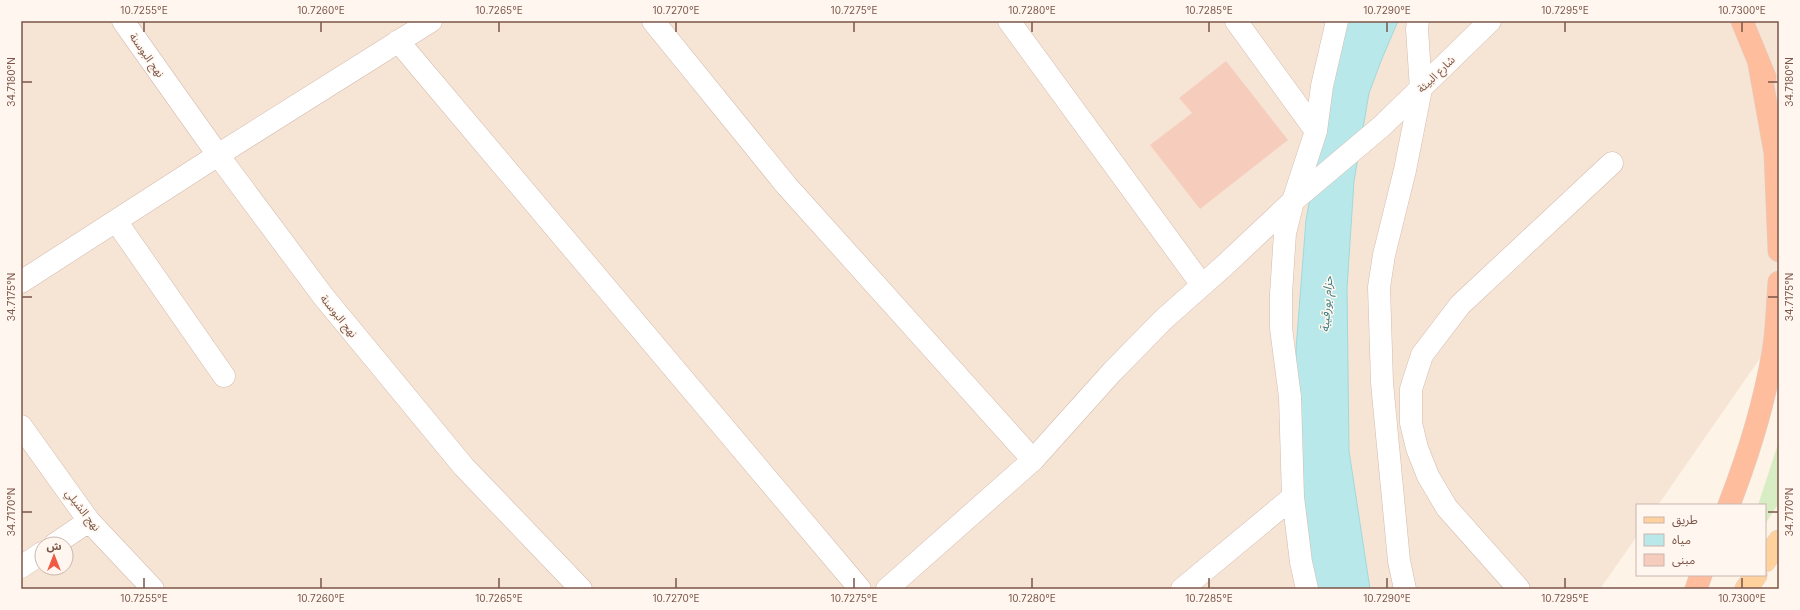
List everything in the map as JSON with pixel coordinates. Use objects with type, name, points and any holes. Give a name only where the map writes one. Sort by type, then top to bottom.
[{"type":"highway","points":[[1742,21],[1779,111]]},
{"type":"highway","points":[[1759,64],[1775,153],[1779,251]]},
{"type":"highway","points":[[1729,504],[1740,478],[1758,422],[1773,351],[1779,282]]},
{"type":"highway","points":[[1696,589],[1701,576]]},
{"type":"main road","points":[[1766,560],[1779,541]]},
{"type":"main road","points":[[1746,589],[1755,576]]},
{"type":"street","name":"نهج البوسنة","points":[[123,21],[218,155],[323,296],[464,467],[581,589]]},
{"type":"street","points":[[653,21],[786,185],[1033,460]]},
{"type":"street","points":[[1009,21],[1202,285]]},
{"type":"street","points":[[1236,21],[1316,131]]},
{"type":"street","points":[[1307,589],[1301,562],[1293,497],[1290,397],[1281,328],[1281,294],[1285,233],[1298,197],[1316,131],[1322,86],[1337,21]]},
{"type":"street","points":[[1405,589],[1399,561],[1382,383],[1379,287],[1384,255],[1405,170],[1421,89],[1417,29],[1418,21]]},
{"type":"street","name":"شارع البيئة","points":[[887,589],[1033,460],[1112,372],[1164,319],[1298,197],[1382,126],[1490,21]]},
{"type":"street","points":[[21,282],[427,22]]},
{"type":"street","points":[[398,41],[860,589]]},
{"type":"street","points":[[1519,589],[1447,508],[1428,476],[1416,448],[1411,422],[1411,389],[1422,354],[1460,305],[1612,163]]},
{"type":"street","points":[[116,221],[224,376]]},
{"type":"street","name":"نهج الشيلي","points":[[21,426],[89,521],[153,589]]},
{"type":"street","points":[[1182,589],[1293,497]]},
{"type":"street","points":[[67,536],[89,521]]},
{"type":"street","points":[[21,567],[34,558]]},
{"type":"shaded area","points":[[21,21],[1779,21],[1779,331],[1659,504],[1636,504],[1636,537],[1600,589],[21,589]]},
{"type":"green space","points":[[1779,441],[1779,503],[1766,522],[1766,504],[1758,504]]},
{"type":"water","name":"حزام بورقيبة","points":[[1343,21],[1398,21],[1369,93],[1354,181],[1347,288],[1349,451],[1370,589],[1310,589],[1297,449],[1296,349],[1306,220]]},
{"type":"building","points":[[1226,61],[1288,140],[1200,209],[1150,145],[1192,113],[1179,98]]}]
